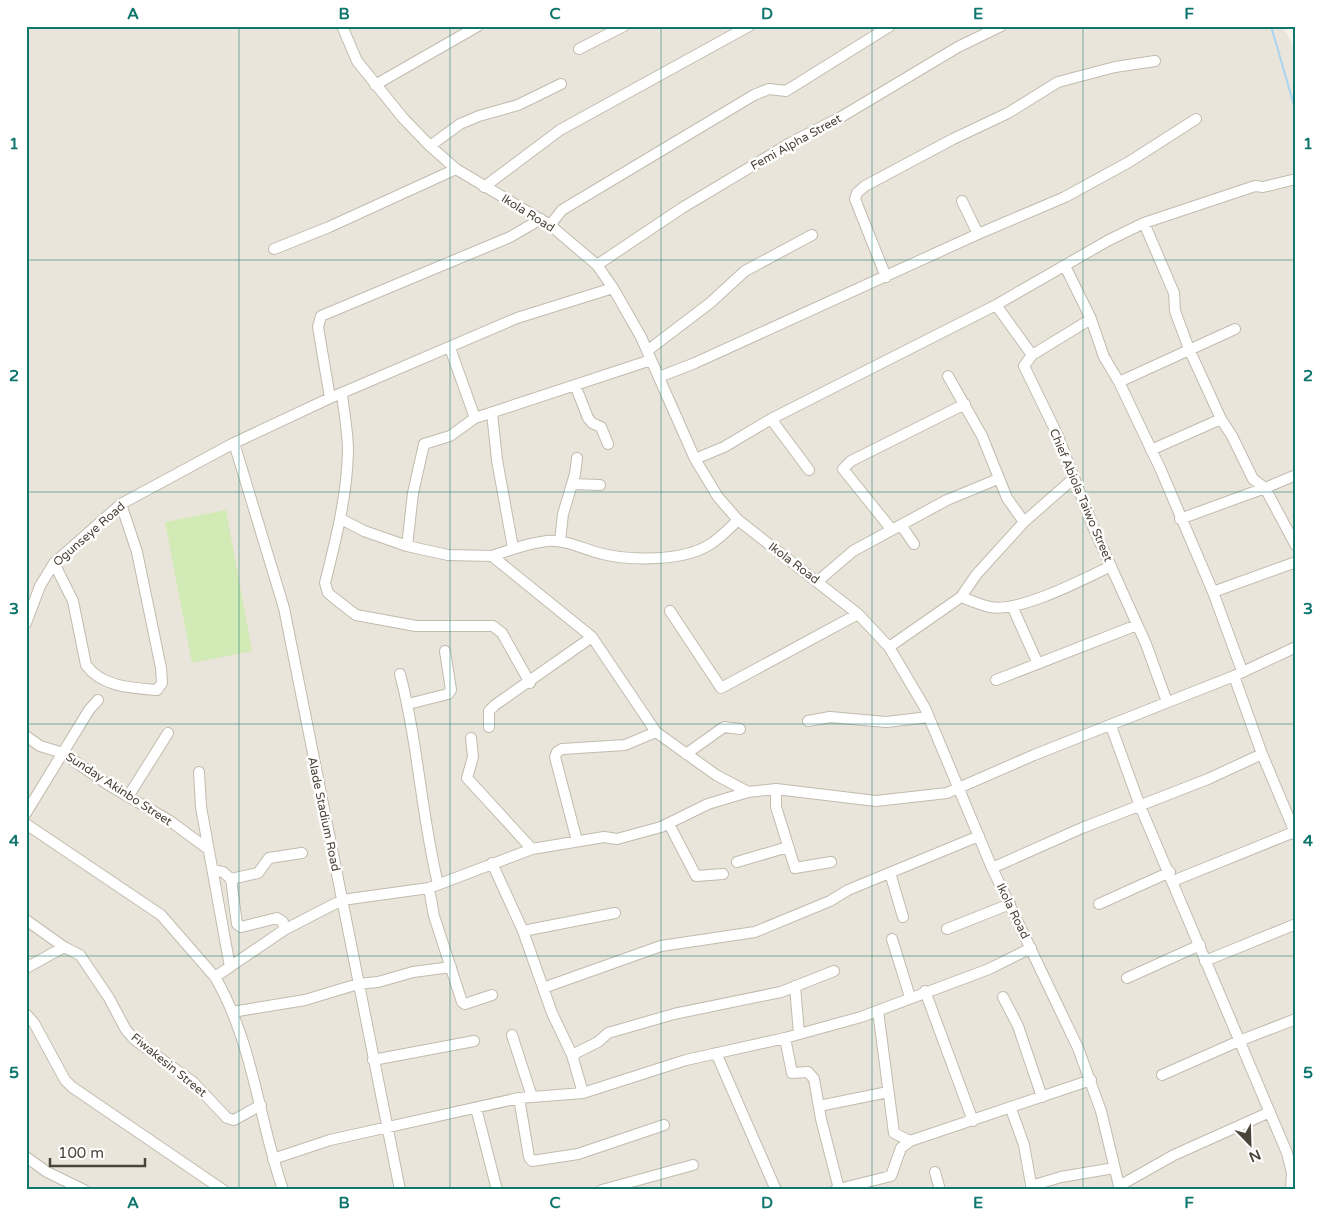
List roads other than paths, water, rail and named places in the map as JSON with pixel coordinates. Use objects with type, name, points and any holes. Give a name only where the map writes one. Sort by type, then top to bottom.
[{"type":"street","name":"Ikola Road","points":[[342,26],[357,61],[375,85],[430,146],[456,169],[550,225],[597,265],[613,288],[649,356],[696,459],[718,497],[738,520],[858,614],[889,647],[929,717],[992,868],[1091,1080],[1105,1124],[1119,1188]]},
{"type":"street","points":[[375,85],[478,26]]},
{"type":"street","points":[[579,49],[624,26]]},
{"type":"street","points":[[484,186],[560,130],[749,26]]},
{"type":"street","points":[[550,225],[562,210],[736,105],[769,89],[786,91],[890,26]]},
{"type":"street","name":"Femi Alpha Street","points":[[597,265],[682,208],[792,142],[841,117],[958,47],[1001,26]]},
{"type":"street","points":[[886,277],[855,199],[857,193],[865,186],[953,139],[1008,113],[1058,82],[1115,67],[1155,61]]},
{"type":"street","points":[[430,146],[460,124],[518,105],[561,84]]},
{"type":"street","points":[[659,377],[695,363],[978,234],[1075,192],[1128,162],[1196,119]]},
{"type":"street","points":[[274,249],[329,227],[456,169]]},
{"type":"street","points":[[696,459],[724,447],[772,419],[996,305],[1109,240],[1144,223],[1255,186],[1263,187],[1296,179]]},
{"type":"street","points":[[962,201],[978,234]]},
{"type":"street","points":[[330,398],[318,327],[322,316],[510,237],[541,219]]},
{"type":"street","points":[[1144,223],[1174,293],[1175,311],[1189,349],[1221,418],[1253,479],[1265,488],[1296,546]]},
{"type":"street","points":[[407,546],[413,494],[422,446],[450,436],[475,418],[575,385],[649,356],[745,271],[812,235]]},
{"type":"street","points":[[1065,266],[1091,319],[1104,357],[1119,382],[1151,450],[1213,592],[1262,754],[1295,834],[1098,904]]},
{"type":"street","name":"Ogunseye Road","points":[[26,623],[40,586],[54,563],[121,504],[234,443],[330,398],[517,318],[613,288]]},
{"type":"street","points":[[996,305],[1032,355],[1091,319]]},
{"type":"street","points":[[1119,382],[1235,328]]},
{"type":"street","points":[[450,348],[475,418]]},
{"type":"street","name":"Chief Abiola Taiwo Street","points":[[1032,355],[1024,366],[1025,370],[1057,434],[1137,625],[1166,702]]},
{"type":"street","points":[[948,376],[982,436],[998,479],[1024,522]]},
{"type":"street","points":[[575,385],[588,418],[592,423],[601,427],[608,444]]},
{"type":"street","points":[[342,394],[348,449],[341,519],[325,583],[328,592],[356,615],[416,626],[493,626],[502,633],[530,683]]},
{"type":"street","points":[[914,544],[843,469],[851,462],[965,404]]},
{"type":"street","points":[[492,413],[497,460],[513,548]]},
{"type":"street","points":[[1151,450],[1221,418]]},
{"type":"street","points":[[772,419],[809,470]]},
{"type":"street","name":"Alade Stadium Road","points":[[234,443],[284,608],[400,1190]]},
{"type":"street","points":[[560,542],[563,514],[577,458]]},
{"type":"street","points":[[1180,519],[1296,475]]},
{"type":"street","points":[[889,647],[961,597],[976,575],[1024,522],[1074,478]]},
{"type":"street","points":[[818,582],[853,551],[947,500],[998,479]]},
{"type":"street","points":[[572,484],[600,485]]},
{"type":"street","points":[[54,563],[73,601],[89,669],[106,682],[119,686],[157,690],[162,684],[161,668],[137,552],[121,504]]},
{"type":"street","points":[[341,519],[364,531],[407,546],[448,555],[492,556],[513,548],[547,541],[560,542],[615,556],[652,558],[694,552],[708,546],[738,520]]},
{"type":"street","points":[[492,556],[592,636],[656,732],[716,775],[748,792]]},
{"type":"street","points":[[1213,592],[1296,562]]},
{"type":"street","points":[[961,597],[992,607],[1012,606],[1057,591],[1111,566]]},
{"type":"street","points":[[1012,606],[1038,664]]},
{"type":"street","points":[[670,611],[721,688],[858,614]]},
{"type":"street","points":[[996,680],[1137,625]]},
{"type":"street","points":[[489,727],[489,711],[592,636]]},
{"type":"street","points":[[215,978],[284,930],[342,900],[433,886],[532,849],[604,837],[617,839],[669,824],[708,804],[748,792],[776,789],[876,801],[947,793],[1034,755],[1238,674],[1296,647]]},
{"type":"street","points":[[408,704],[448,694],[450,690],[445,651]]},
{"type":"street","points":[[400,674],[408,704],[424,811],[433,886],[434,916],[463,1003],[492,996]]},
{"type":"street","points":[[26,813],[63,752],[98,700]]},
{"type":"street","points":[[808,720],[830,717],[886,722],[929,717]]},
{"type":"street","points":[[1111,726],[1140,806],[1172,877],[1184,911],[1287,1153],[1292,1173],[1291,1190]]},
{"type":"street","points":[[686,754],[724,727],[740,728]]},
{"type":"street","points":[[577,841],[555,756],[557,752],[582,747],[609,748],[626,745],[656,732]]},
{"type":"street","points":[[129,795],[168,733]]},
{"type":"street","name":"Sunday Akinbo Street","points":[[26,736],[40,746],[63,752],[108,784],[129,795],[208,849]]},
{"type":"street","points":[[471,738],[473,757],[468,778],[532,849]]},
{"type":"street","points":[[992,868],[1082,828],[1140,806],[1262,754]]},
{"type":"street","points":[[199,772],[201,808],[230,967]]},
{"type":"street","points":[[776,789],[776,807],[797,869],[831,862]]},
{"type":"street","points":[[26,824],[161,915],[215,978],[232,1012],[261,1105],[272,1159],[284,1190]]},
{"type":"street","points":[[669,824],[696,876],[723,874]]},
{"type":"street","points":[[543,988],[661,946],[755,932],[890,872],[978,836]]},
{"type":"street","points":[[737,862],[788,847]]},
{"type":"street","points":[[231,879],[258,873],[269,858],[302,853]]},
{"type":"street","points":[[492,864],[523,931],[543,988],[572,1055],[583,1093]]},
{"type":"street","points":[[213,870],[223,872],[231,879],[237,924],[241,927],[251,926],[277,918],[283,922],[284,930]]},
{"type":"street","points":[[890,872],[904,917]]},
{"type":"street","points":[[947,929],[1010,904]]},
{"type":"street","points":[[523,931],[615,913]]},
{"type":"street","name":"Fiwakesin Street","points":[[26,920],[64,947],[80,954],[130,1035],[193,1082],[226,1118],[234,1120],[261,1105]]},
{"type":"street","points":[[1206,961],[1296,924]]},
{"type":"street","points":[[892,939],[910,997]]},
{"type":"street","points":[[1127,978],[1200,946]]},
{"type":"street","points":[[26,968],[64,947]]},
{"type":"street","points":[[272,1159],[330,1140],[519,1098],[583,1093],[716,1053],[799,1034],[878,1011],[910,997],[989,969],[1031,948]]},
{"type":"street","points":[[232,1012],[305,1000],[358,984],[378,982],[413,972],[451,967]]},
{"type":"street","points":[[572,1055],[598,1042],[608,1033],[674,1014],[762,997],[834,971]]},
{"type":"street","points":[[795,986],[799,1034]]},
{"type":"street","points":[[925,992],[973,1121]]},
{"type":"street","points":[[1003,997],[1018,1026],[1042,1096]]},
{"type":"street","points":[[878,1011],[894,1133],[910,1140]]},
{"type":"street","points":[[26,1014],[34,1023],[65,1080],[72,1087],[222,1190]]},
{"type":"street","points":[[1162,1075],[1239,1041],[1296,1019]]},
{"type":"street","points":[[512,1035],[532,1097]]},
{"type":"street","points":[[784,1038],[792,1072],[812,1074],[837,1189],[891,1176],[901,1148],[910,1140],[1011,1109],[1042,1096],[1091,1080]]},
{"type":"street","points":[[373,1060],[474,1041]]},
{"type":"street","points":[[716,1053],[776,1190]]},
{"type":"street","points":[[819,1106],[888,1092]]},
{"type":"street","points":[[519,1098],[529,1157],[532,1161],[578,1154],[664,1125]]},
{"type":"street","points":[[476,1108],[497,1190]]},
{"type":"street","points":[[1011,1109],[1024,1145],[1031,1189],[1062,1177],[1114,1168]]},
{"type":"street","points":[[1119,1188],[1174,1155],[1270,1112]]},
{"type":"street","points":[[26,1157],[48,1172],[84,1190]]},
{"type":"street","points":[[608,1189],[693,1165]]},
{"type":"street","points":[[935,1172],[940,1190]]},
{"type":"waterway","points":[[1271,26],[1296,112]]}]
